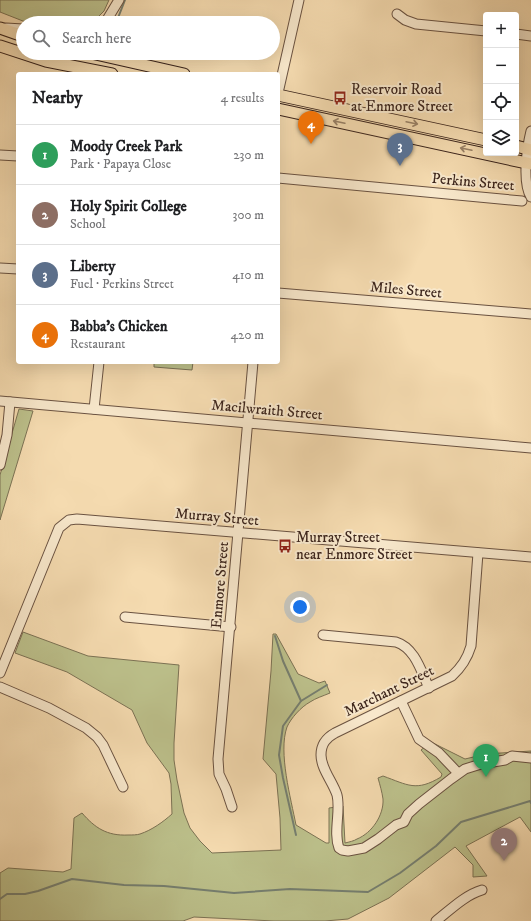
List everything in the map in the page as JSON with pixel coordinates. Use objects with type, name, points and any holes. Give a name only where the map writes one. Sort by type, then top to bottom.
[{"type":"main road","points":[[0,28],[16,34]]},
{"type":"main road","points":[[0,46],[16,51]]},
{"type":"main road","points":[[43,60],[102,72]]},
{"type":"main road","points":[[121,60],[175,72]]},
{"type":"main road","points":[[280,94],[483,139]]},
{"type":"main road","points":[[280,109],[529,163]]},
{"type":"main road","points":[[519,147],[530,149]]},
{"type":"street","points":[[109,16],[119,0]]},
{"type":"street","points":[[280,85],[299,0]]},
{"type":"street","points":[[397,14],[405,20],[416,24],[483,31]]},
{"type":"street","points":[[0,28],[16,29]]},
{"type":"street","points":[[519,34],[531,36]]},
{"type":"street","points":[[531,131],[527,186],[531,197]]},
{"type":"street","points":[[0,154],[16,156]]},
{"type":"street","name":"Perkins Street","points":[[280,178],[522,201]]},
{"type":"street","points":[[0,268],[16,269]]},
{"type":"street","name":"Miles Street","points":[[280,293],[531,314]]},
{"type":"street","points":[[94,409],[98,364]]},
{"type":"street","name":"Enmore Street","points":[[232,807],[219,774],[218,759],[231,626],[253,364]]},
{"type":"street","name":"Macilwraith Street","points":[[0,401],[531,448]]},
{"type":"street","points":[[0,465],[7,435],[10,402]]},
{"type":"street","name":"Murray Street","points":[[0,673],[59,528],[69,520],[77,519],[531,557]]},
{"type":"street","name":"Marchant Street","points":[[458,773],[439,787],[408,814],[404,822],[396,825],[364,848],[342,850],[338,844],[337,796],[322,762],[321,756],[323,744],[326,739],[335,733],[429,688],[452,676],[460,669],[467,659],[471,646],[478,552]]},
{"type":"street","points":[[125,617],[231,626]]},
{"type":"street","points":[[323,634],[403,644],[413,654],[429,688]]},
{"type":"street","points":[[0,687],[49,708],[86,728],[97,737],[103,745],[123,787]]},
{"type":"street","points":[[401,701],[419,739],[436,750],[458,773],[472,766],[487,762],[505,760],[515,756],[527,758]]},
{"type":"street","points":[[436,921],[475,892],[482,890]]},
{"type":"green space","points":[[0,0],[109,0],[104,11],[99,16],[16,16],[16,18],[0,12]]},
{"type":"green space","points":[[154,364],[193,364],[192,370],[154,367]]},
{"type":"green space","points":[[19,409],[33,411],[0,520],[0,475]]},
{"type":"green space","points":[[23,632],[88,656],[179,665],[174,743],[174,760],[177,780],[184,813],[190,828],[212,853],[281,850],[276,774],[263,759],[273,634],[276,634],[298,674],[319,683],[325,681],[330,693],[315,699],[303,707],[294,716],[287,727],[284,749],[286,776],[296,825],[326,843],[329,843],[329,808],[343,806],[345,843],[362,836],[376,823],[383,805],[382,791],[378,778],[383,776],[412,786],[418,786],[432,782],[441,777],[442,774],[421,750],[431,742],[465,759],[486,754],[531,751],[531,832],[520,817],[466,846],[487,876],[473,877],[473,865],[455,847],[389,898],[348,919],[325,921],[274,921],[194,917],[183,921],[0,921],[0,873],[8,868],[63,872],[71,869],[74,818],[82,813],[102,830],[121,835],[140,834],[157,826],[172,814],[169,773],[147,743],[132,710],[67,672],[15,653]]},
{"type":"waterway","points":[[119,16],[125,0]]},
{"type":"waterway","points":[[275,636],[283,661],[301,701]]},
{"type":"waterway","points":[[296,835],[279,755],[283,726],[301,701],[327,685]]},
{"type":"waterway","points":[[0,899],[7,894],[25,894],[72,879],[124,885],[164,886],[234,893],[290,889],[368,892],[400,873],[436,846],[461,822],[530,801],[531,803]]},
{"type":"place","name":"Reservoir Road at Enmore Street","points":[[340,98]]},
{"type":"place","name":"Babba's Chicken","points":[[311,144]]},
{"type":"place","name":"Liberty","points":[[400,166]]},
{"type":"place","name":"Murray Street near Enmore Street","points":[[285,546]]},
{"type":"place","name":"Moody Creek Park","points":[[486,777]]},
{"type":"place","name":"Holy Spirit College","points":[[504,861]]}]
